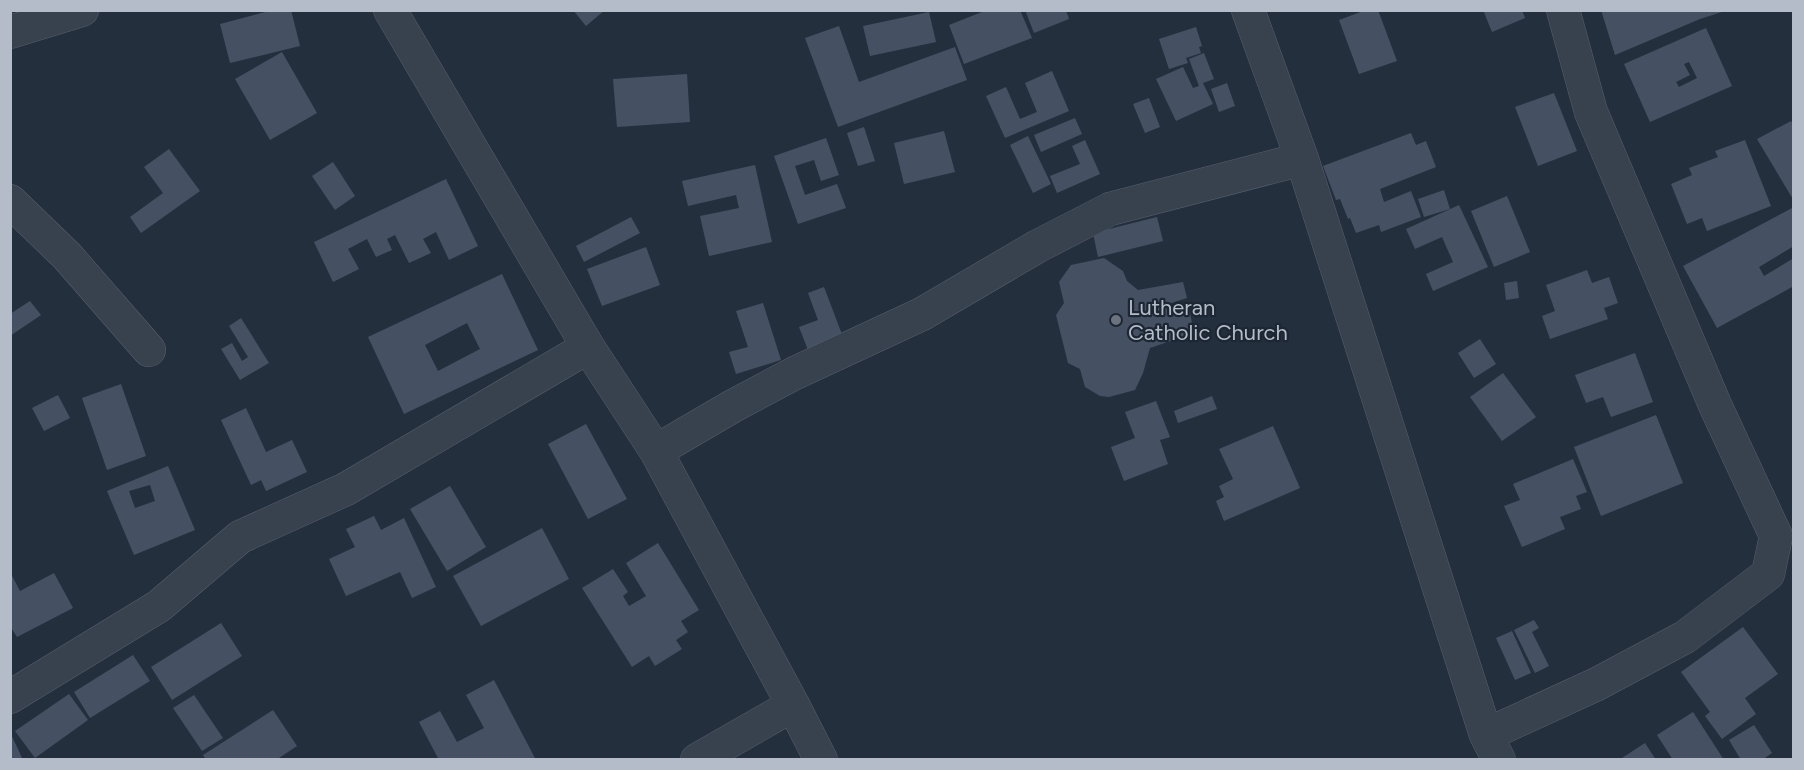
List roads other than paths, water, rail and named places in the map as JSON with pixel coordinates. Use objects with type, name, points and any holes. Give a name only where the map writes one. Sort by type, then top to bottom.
[{"type":"street","points":[[10,32],[82,10]]},
{"type":"street","points":[[390,10],[588,347],[656,451],[821,759]]},
{"type":"street","points":[[1248,10],[1302,159],[1492,747],[1597,684],[1685,638],[1768,574],[1783,549],[1715,405],[1591,112],[1563,10]]},
{"type":"street","points":[[656,451],[795,373],[922,314],[1038,246],[1110,209],[1302,159]]},
{"type":"street","points":[[10,201],[67,256],[149,350]]},
{"type":"street","points":[[10,697],[159,606],[240,537],[346,489],[588,347]]},
{"type":"street","points":[[697,759],[793,705]]},
{"type":"place","name":"Lutheran Catholic Church","points":[[1116,320]]}]
